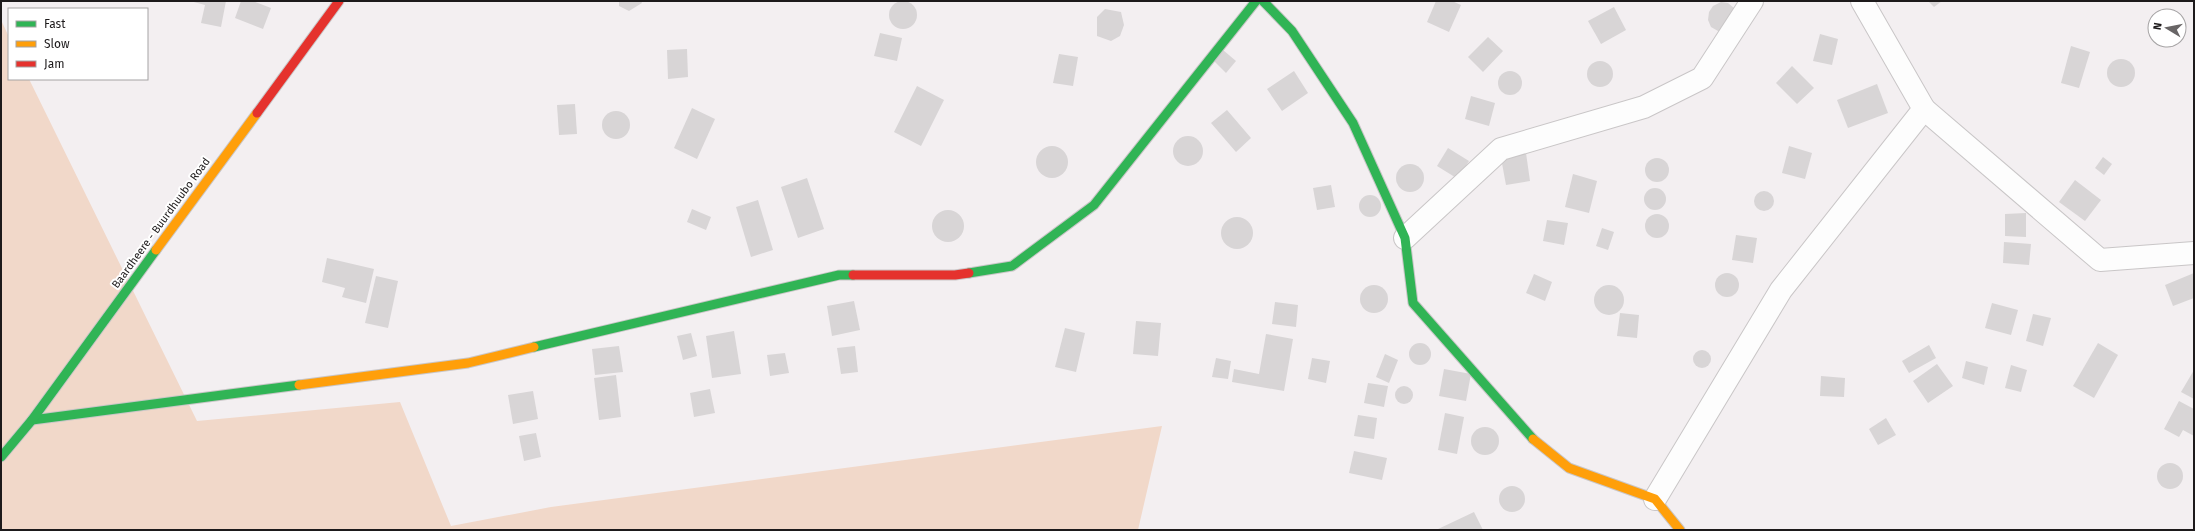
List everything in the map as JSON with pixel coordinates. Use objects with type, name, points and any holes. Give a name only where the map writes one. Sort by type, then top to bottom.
[{"type":"street","name":"Baardheere - Buurdhuubo Road","points":[[1,457],[32,420],[339,1]]},
{"type":"street","points":[[32,420],[468,363],[838,275],[955,275],[1012,266],[1094,205],[1256,1]]},
{"type":"street","points":[[1263,1],[1292,31],[1353,123],[1405,238],[1413,303],[1535,442],[1569,468],[1655,499],[1680,530]]},
{"type":"street","points":[[1405,238],[1501,149],[1644,107],[1702,78],[1752,1]]},
{"type":"street","points":[[1862,1],[1924,109],[2100,260],[2194,253]]},
{"type":"street","points":[[1655,499],[1781,290],[1924,109]]},
{"type":"shaded area","points":[[1,20],[8,35],[8,80],[29,80],[197,421],[400,402],[451,526],[551,507],[1162,426],[1138,530],[1,530]]},
{"type":"building","points":[[190,1],[226,1],[221,27],[201,23],[205,5]]},
{"type":"building","points":[[241,1],[253,1],[271,8],[263,29],[235,18]]},
{"type":"building","points":[[619,1],[641,1],[642,3],[629,11],[619,6]]},
{"type":"building","points":[[903,1],[909,2],[913,5],[916,9],[916,21],[913,25],[909,28],[903,29],[897,28],[893,25],[890,21],[889,15],[890,9],[893,5],[897,2]]},
{"type":"building","points":[[1436,1],[1452,1],[1461,5],[1449,32],[1427,22]]},
{"type":"building","points":[[1928,1],[1942,1],[1934,7]]},
{"type":"building","points":[[1721,2],[1728,3],[1734,8],[1738,15],[1725,32],[1718,31],[1711,27],[1708,20],[1709,12],[1713,6]]},
{"type":"building","points":[[1614,7],[1626,30],[1601,44],[1588,21]]},
{"type":"building","points":[[1105,9],[1121,12],[1124,25],[1120,36],[1111,41],[1097,36],[1097,17]]},
{"type":"building","points":[[880,33],[902,38],[897,61],[874,56]]},
{"type":"building","points":[[1820,34],[1838,39],[1832,65],[1813,61]]},
{"type":"building","points":[[1488,37],[1503,51],[1483,72],[1468,57]]},
{"type":"building","points":[[2071,46],[2090,52],[2079,88],[2061,83]]},
{"type":"building","points":[[687,49],[688,77],[668,79],[667,50]]},
{"type":"building","points":[[1223,50],[1236,61],[1226,73],[1214,61]]},
{"type":"building","points":[[1059,54],[1078,57],[1073,86],[1053,83]]},
{"type":"building","points":[[2121,59],[2131,63],[2135,73],[2131,83],[2121,87],[2111,83],[2107,73],[2111,63]]},
{"type":"building","points":[[1600,61],[1609,65],[1613,74],[1609,83],[1600,87],[1591,83],[1587,74],[1591,65]]},
{"type":"building","points":[[1792,66],[1814,88],[1797,104],[1776,83]]},
{"type":"building","points":[[1294,71],[1308,93],[1282,111],[1267,89]]},
{"type":"building","points":[[1510,71],[1515,72],[1521,78],[1521,88],[1515,94],[1510,95],[1505,94],[1499,88],[1498,83],[1499,78],[1505,72]]},
{"type":"building","points":[[1877,84],[1888,113],[1848,128],[1837,100]]},
{"type":"building","points":[[917,86],[944,100],[921,146],[894,132]]},
{"type":"building","points":[[1471,96],[1495,103],[1489,126],[1465,119]]},
{"type":"building","points":[[575,104],[577,134],[559,135],[557,105]]},
{"type":"building","points":[[692,108],[715,119],[697,159],[674,148]]},
{"type":"building","points":[[1227,110],[1251,138],[1236,152],[1211,123]]},
{"type":"building","points":[[616,111],[626,115],[630,125],[626,135],[616,139],[606,135],[602,125],[606,115]]},
{"type":"building","points":[[1188,136],[1194,137],[1202,145],[1202,157],[1194,165],[1188,166],[1182,165],[1174,157],[1173,151],[1174,145],[1182,137]]},
{"type":"building","points":[[1052,146],[1063,151],[1068,162],[1063,173],[1052,178],[1041,173],[1036,162],[1041,151]]},
{"type":"building","points":[[1789,146],[1812,153],[1805,179],[1782,173]]},
{"type":"building","points":[[1448,148],[1469,161],[1458,179],[1437,166]]},
{"type":"building","points":[[1526,153],[1530,181],[1506,185],[1501,158]]},
{"type":"building","points":[[2103,157],[2112,164],[2104,175],[2095,168]]},
{"type":"building","points":[[1657,158],[1665,162],[1669,170],[1665,178],[1657,182],[1649,178],[1645,170],[1649,162]]},
{"type":"building","points":[[1410,164],[1420,168],[1424,178],[1420,188],[1410,192],[1400,188],[1396,178],[1400,168]]},
{"type":"building","points":[[1573,174],[1597,181],[1589,213],[1565,207]]},
{"type":"building","points":[[807,178],[824,229],[798,238],[781,187]]},
{"type":"building","points":[[2075,180],[2101,200],[2085,221],[2059,202]]},
{"type":"building","points":[[1331,185],[1335,207],[1317,210],[1313,188]]},
{"type":"building","points":[[1655,188],[1663,191],[1666,199],[1663,207],[1655,210],[1647,207],[1644,199],[1647,191]]},
{"type":"building","points":[[1760,191],[1768,191],[1774,197],[1774,205],[1768,211],[1760,211],[1754,205],[1754,197]]},
{"type":"building","points":[[1370,195],[1378,198],[1381,206],[1378,214],[1370,217],[1362,214],[1359,206],[1362,198]]},
{"type":"building","points":[[758,200],[773,250],[751,257],[736,207]]},
{"type":"building","points":[[692,209],[711,217],[706,230],[687,222]]},
{"type":"building","points":[[945,210],[951,210],[961,217],[964,226],[963,232],[957,239],[951,242],[945,242],[935,235],[932,229],[932,223],[939,213]]},
{"type":"building","points":[[2026,213],[2026,237],[2005,236],[2005,214]]},
{"type":"building","points":[[1657,214],[1662,215],[1668,221],[1668,231],[1662,237],[1657,238],[1652,237],[1646,231],[1645,226],[1646,221],[1652,215]]},
{"type":"building","points":[[1234,217],[1240,217],[1250,224],[1253,233],[1252,239],[1246,246],[1240,249],[1234,249],[1224,242],[1221,236],[1221,230],[1228,220]]},
{"type":"building","points":[[1547,220],[1568,223],[1564,245],[1543,241]]},
{"type":"building","points":[[1602,228],[1614,232],[1608,250],[1596,246]]},
{"type":"building","points":[[1736,235],[1757,238],[1753,263],[1732,260]]},
{"type":"building","points":[[2004,242],[2031,244],[2029,265],[2003,263]]},
{"type":"building","points":[[327,258],[374,269],[366,303],[342,297],[345,288],[322,282]]},
{"type":"building","points":[[1727,273],[1732,274],[1738,280],[1738,290],[1732,296],[1727,297],[1722,296],[1716,290],[1715,285],[1716,280],[1722,274]]},
{"type":"building","points":[[2194,273],[2194,298],[2173,306],[2165,285]]},
{"type":"building","points":[[1534,274],[1552,282],[1545,301],[1526,293]]},
{"type":"building","points":[[376,276],[398,281],[388,328],[365,323]]},
{"type":"building","points":[[1374,285],[1384,289],[1388,299],[1384,309],[1374,313],[1364,309],[1360,299],[1364,289]]},
{"type":"building","points":[[1609,285],[1620,289],[1624,300],[1620,311],[1609,315],[1598,311],[1594,300],[1598,289]]},
{"type":"building","points":[[854,301],[860,330],[832,336],[827,306]]},
{"type":"building","points":[[1275,302],[1298,305],[1296,327],[1272,324]]},
{"type":"building","points":[[1992,303],[2018,310],[2011,335],[1985,328]]},
{"type":"building","points":[[1620,313],[1639,315],[1637,338],[1617,336]]},
{"type":"building","points":[[2033,314],[2051,318],[2043,346],[2026,341]]},
{"type":"building","points":[[1136,321],[1161,323],[1158,356],[1133,354]]},
{"type":"building","points":[[1065,328],[1085,333],[1076,372],[1055,367]]},
{"type":"building","points":[[734,331],[741,374],[712,378],[706,336]]},
{"type":"building","points":[[691,333],[697,356],[683,360],[677,336]]},
{"type":"building","points":[[1266,334],[1293,339],[1284,391],[1232,382],[1234,369],[1259,374]]},
{"type":"building","points":[[1420,343],[1428,346],[1431,354],[1428,362],[1420,365],[1412,362],[1409,354],[1412,346]]},
{"type":"building","points":[[2098,343],[2118,355],[2094,398],[2073,386]]},
{"type":"building","points":[[1929,345],[1936,358],[1909,373],[1902,361]]},
{"type":"building","points":[[619,346],[623,372],[595,375],[592,349]]},
{"type":"building","points":[[855,346],[858,372],[841,374],[837,348]]},
{"type":"building","points":[[1698,350],[1706,350],[1711,355],[1709,366],[1706,368],[1698,368],[1693,363],[1693,355]]},
{"type":"building","points":[[785,353],[789,373],[770,376],[767,355]]},
{"type":"building","points":[[1385,354],[1398,360],[1389,383],[1376,377]]},
{"type":"building","points":[[1216,358],[1231,361],[1228,379],[1212,377]]},
{"type":"building","points":[[1312,358],[1330,361],[1326,383],[1308,379]]},
{"type":"building","points":[[1966,361],[1988,367],[1984,385],[1962,378]]},
{"type":"building","points":[[1937,364],[1953,386],[1928,403],[1913,381]]},
{"type":"building","points":[[2011,365],[2027,370],[2021,392],[2005,388]]},
{"type":"building","points":[[1444,369],[1471,374],[1466,401],[1439,396]]},
{"type":"building","points":[[2194,370],[2194,399],[2181,392]]},
{"type":"building","points":[[616,375],[621,417],[599,420],[594,378]]},
{"type":"building","points":[[1821,376],[1845,378],[1844,397],[1820,396]]},
{"type":"building","points":[[1368,383],[1388,386],[1384,407],[1364,403]]},
{"type":"building","points":[[1400,386],[1408,386],[1413,391],[1411,402],[1408,404],[1400,404],[1395,399],[1395,391]]},
{"type":"building","points":[[710,389],[715,413],[694,417],[690,393]]},
{"type":"building","points":[[533,391],[538,419],[513,424],[508,395]]},
{"type":"building","points":[[2179,401],[2194,409],[2194,436],[2183,430],[2179,437],[2164,429]]},
{"type":"building","points":[[1445,413],[1464,417],[1457,454],[1438,450]]},
{"type":"building","points":[[1358,415],[1377,418],[1374,439],[1354,436]]},
{"type":"building","points":[[1886,418],[1896,435],[1878,445],[1869,429]]},
{"type":"building","points":[[1485,427],[1495,431],[1499,441],[1495,451],[1485,455],[1475,451],[1471,441],[1475,431]]},
{"type":"building","points":[[536,433],[541,457],[524,461],[519,436]]},
{"type":"building","points":[[1354,451],[1387,458],[1382,480],[1349,473]]},
{"type":"building","points":[[2170,463],[2179,467],[2183,476],[2179,485],[2170,489],[2161,485],[2157,476],[2161,467]]},
{"type":"building","points":[[1512,486],[1521,490],[1525,499],[1521,508],[1512,512],[1503,508],[1499,499],[1503,490]]},
{"type":"building","points":[[1474,512],[1483,530],[1436,530]]},
{"type":"traffic: fast","points":[[969,273],[1012,266],[1094,205],[1256,1]]},
{"type":"traffic: fast","points":[[1263,1],[1292,31],[1353,123],[1405,238],[1413,303],[1533,439]]},
{"type":"traffic: fast","points":[[1,457],[32,420],[156,250]]},
{"type":"traffic: fast","points":[[534,347],[839,275],[853,275]]},
{"type":"traffic: fast","points":[[32,420],[299,385]]},
{"type":"traffic: slow","points":[[156,250],[257,113]]},
{"type":"traffic: slow","points":[[299,385],[468,363],[534,347]]},
{"type":"traffic: slow","points":[[1533,439],[1569,468],[1655,499],[1680,530]]},
{"type":"traffic: jam","points":[[257,113],[339,1]]},
{"type":"traffic: jam","points":[[853,275],[955,275],[969,273]]}]
